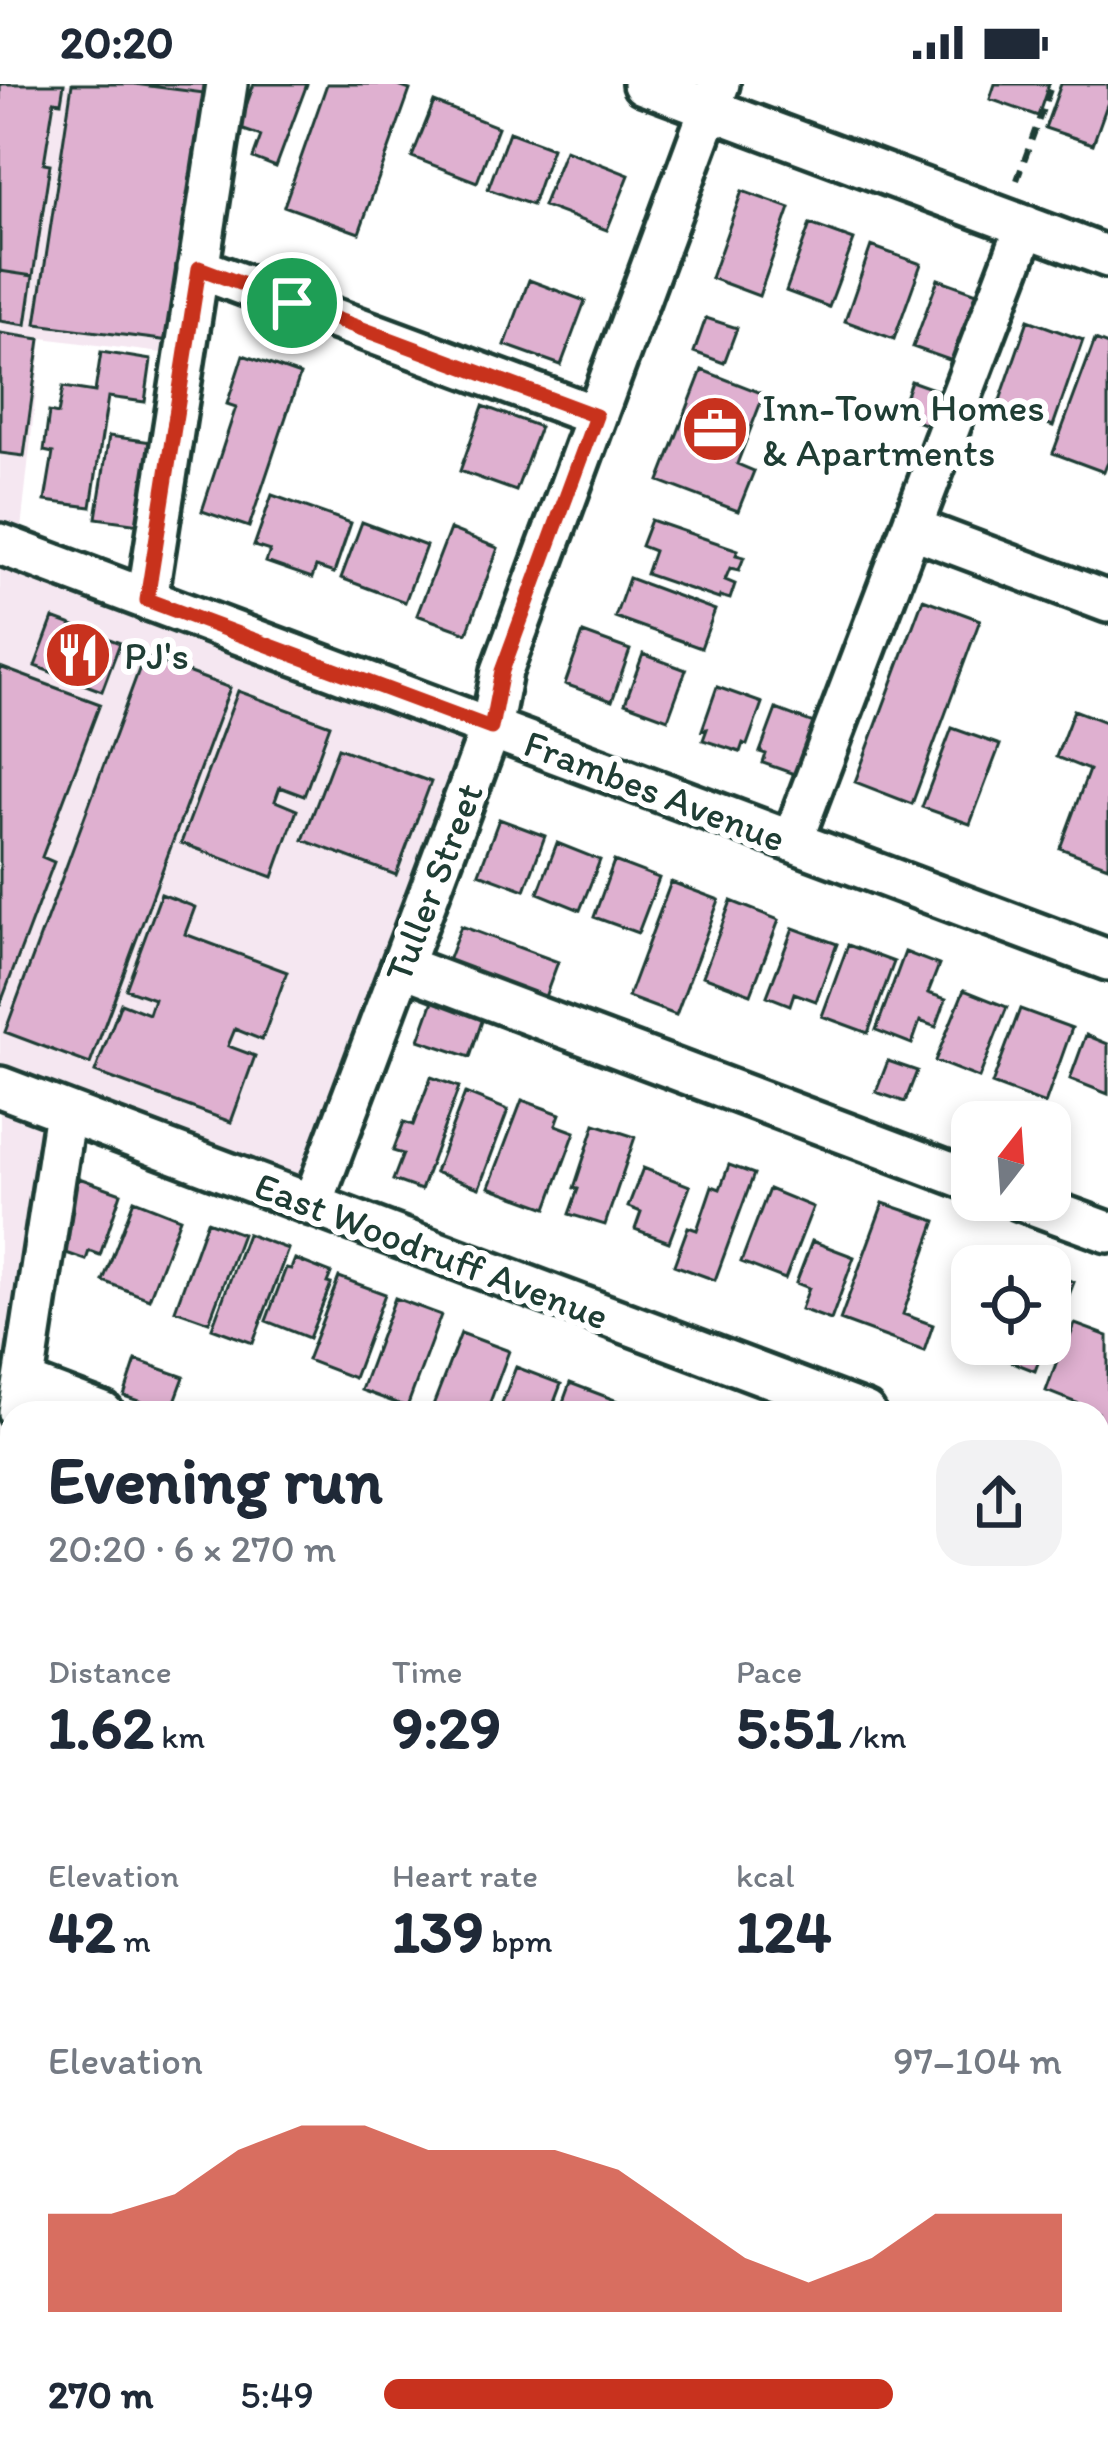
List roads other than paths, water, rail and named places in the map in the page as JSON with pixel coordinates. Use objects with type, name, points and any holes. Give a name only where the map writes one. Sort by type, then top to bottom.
[{"type":"street","points":[[147,600],[227,84]]},
{"type":"street","points":[[643,84],[715,97],[1108,257]]},
{"type":"street","name":"Tuller Street","points":[[312,1204],[491,728],[502,671],[715,97]]},
{"type":"street","points":[[792,842],[1026,226]]},
{"type":"street","points":[[199,268],[596,416]]},
{"type":"street","points":[[911,528],[1108,602]]},
{"type":"street","name":"Frambes Avenue","points":[[0,544],[1108,960]]},
{"type":"street","points":[[402,966],[951,1173]]},
{"type":"street","name":"East Woodruff Avenue","points":[[0,1087],[833,1401]]},
{"type":"street","points":[[21,1398],[64,1112]]},
{"type":"street","points":[[1071,1218],[1108,1232]]},
{"type":"place","name":"Inn-Town Homes & Apartments","points":[[715,429]]},
{"type":"place","name":"PJ's","points":[[78,655]]}]
